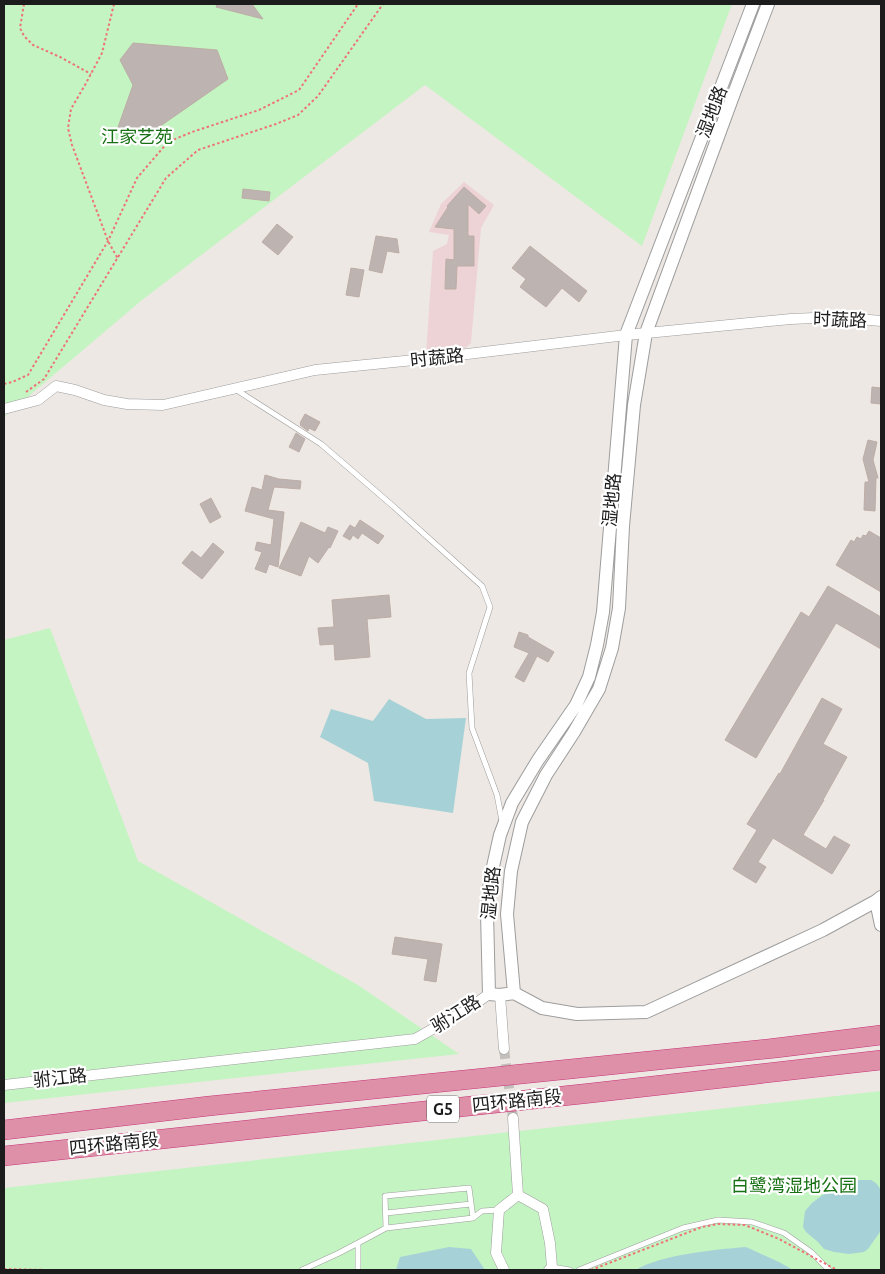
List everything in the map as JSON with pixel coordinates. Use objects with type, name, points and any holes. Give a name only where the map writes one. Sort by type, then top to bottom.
[{"type":"highway","name":"四环路南段","points":[[4,1130],[228,1104],[757,1050],[881,1035]]},
{"type":"highway","name":"四环路南段","points":[[4,1156],[881,1060]]},
{"type":"street","name":"湿地路","points":[[495,994],[488,913],[490,880],[500,835],[512,803],[576,705],[589,677],[597,645],[603,612],[626,334],[753,4]]},
{"type":"street","name":"湿地路","points":[[514,993],[507,914],[511,871],[522,822],[546,775],[599,689],[612,648],[618,608],[634,406],[646,333],[768,4]]},
{"type":"street","name":"时蔬路","points":[[4,409],[38,400],[56,386],[104,400],[128,404],[163,405],[315,370],[434,358],[626,334],[792,319],[837,317],[881,321]]},
{"type":"street","points":[[514,993],[542,1008],[577,1014],[646,1012],[823,930],[879,899],[881,925]]},
{"type":"street","name":"驸江路","points":[[4,1085],[415,1039],[495,994],[514,993]]},
{"type":"street","points":[[495,994],[504,1049]]},
{"type":"street","points":[[513,1118],[518,1195]]},
{"type":"street","points":[[504,1270],[496,1253],[499,1210],[518,1195]]},
{"type":"street","points":[[518,1195],[543,1209],[550,1243],[550,1269]]},
{"type":"lane","points":[[235,389],[321,444],[482,586],[490,607],[470,673],[472,728],[497,795],[503,827]]},
{"type":"lane","points":[[386,1228],[385,1196],[469,1188],[473,1218]]},
{"type":"lane","points":[[386,1214],[471,1204]]},
{"type":"lane","points":[[302,1270],[386,1228],[473,1218],[482,1210],[499,1210]]},
{"type":"lane","points":[[578,1270],[683,1228],[718,1220],[752,1222],[784,1233],[811,1252],[829,1270]]},
{"type":"lane","points":[[358,1242],[358,1270]]},
{"type":"lane","points":[[550,1269],[570,1270]]},
{"type":"path","points":[[24,4],[20,28],[24,36],[33,45],[91,74]]},
{"type":"path","points":[[114,4],[102,53],[71,108],[68,128],[72,145],[108,241],[118,259]]},
{"type":"path","points":[[4,384],[28,375],[108,241],[137,178],[168,142],[259,110],[299,90],[358,4]]},
{"type":"path","points":[[24,394],[44,379],[166,178],[198,150],[298,115],[318,96],[383,4]]},
{"type":"path","points":[[591,1270],[702,1226],[718,1224],[745,1224],[779,1238],[837,1270]]},
{"type":"path","points":[[4,1269],[47,1270]]},
{"type":"shaded area","points":[[464,182],[494,205],[481,228],[471,343],[459,353],[426,355],[433,251],[447,244],[449,235],[429,232],[441,204]]},
{"type":"green space","name":"江家艺苑","points":[[4,4],[732,4],[642,246],[425,85],[142,300],[4,417]]},
{"type":"green space","points":[[50,628],[138,861],[358,985],[459,1054],[4,1103],[4,640]]},
{"type":"green space","name":"白鹭湾湿地公园","points":[[881,1091],[881,1270],[4,1270],[4,1188]]},
{"type":"water","points":[[389,699],[426,719],[466,718],[453,813],[374,801],[368,763],[320,737],[331,709],[373,721]]},
{"type":"water","points":[[857,1180],[871,1180],[881,1190],[880,1232],[864,1252],[849,1254],[824,1249],[803,1227],[805,1211],[812,1203],[832,1188]]},
{"type":"water","points":[[449,1247],[471,1249],[485,1270],[396,1270],[400,1257]]},
{"type":"water","points":[[746,1247],[793,1270],[635,1270],[674,1256]]},
{"type":"building","points":[[217,4],[252,4],[263,19],[216,7]]},
{"type":"building","points":[[133,43],[217,50],[228,79],[146,136],[117,130],[133,85],[120,60]]},
{"type":"building","points":[[464,187],[486,206],[479,214],[468,204],[468,236],[474,236],[474,266],[457,266],[456,289],[445,289],[446,259],[454,260],[454,229],[435,227],[447,206]]},
{"type":"building","points":[[243,189],[270,192],[269,201],[242,198]]},
{"type":"building","points":[[277,224],[293,237],[278,255],[262,242]]},
{"type":"building","points":[[376,236],[397,239],[399,253],[387,251],[382,273],[369,270]]},
{"type":"building","points":[[530,246],[587,291],[579,302],[562,288],[546,307],[520,287],[526,279],[512,268]]},
{"type":"building","points":[[351,268],[364,270],[359,297],[346,295]]},
{"type":"building","points":[[872,387],[881,388],[881,404],[871,403]]},
{"type":"building","points":[[305,414],[320,422],[315,431],[309,428],[308,431],[300,425]]},
{"type":"building","points":[[296,433],[305,439],[299,452],[289,447]]},
{"type":"building","points":[[868,440],[877,442],[873,460],[878,478],[876,478],[875,511],[864,510],[865,482],[869,482],[863,459]]},
{"type":"building","points":[[265,475],[279,479],[301,481],[300,489],[274,487],[268,510],[284,512],[278,567],[269,564],[266,573],[255,569],[262,552],[255,550],[257,542],[271,545],[274,519],[245,511],[252,487],[262,490]]},
{"type":"building","points":[[211,498],[221,517],[210,523],[200,504]]},
{"type":"building","points":[[360,520],[384,536],[378,544],[362,533],[358,539],[353,535],[350,540],[343,536],[350,525],[355,528]]},
{"type":"building","points":[[301,522],[325,533],[328,527],[338,531],[330,548],[318,563],[309,556],[301,576],[279,568]]},
{"type":"building","points":[[869,531],[881,538],[881,592],[836,565],[851,540],[854,542],[857,537],[861,539]]},
{"type":"building","points":[[213,543],[224,552],[202,579],[182,563],[192,551],[201,558]]},
{"type":"building","points":[[828,586],[881,617],[881,649],[836,623],[756,758],[725,740],[801,612],[809,617]]},
{"type":"building","points":[[389,595],[391,617],[367,619],[370,657],[335,660],[334,644],[320,645],[318,628],[334,627],[332,600]]},
{"type":"building","points":[[519,632],[528,635],[528,637],[554,652],[548,662],[537,656],[524,682],[515,677],[529,653],[514,647]]},
{"type":"building","points":[[822,698],[842,709],[823,744],[847,757],[803,835],[826,849],[834,836],[850,845],[832,874],[773,838],[758,862],[766,867],[756,883],[733,869],[757,830],[747,824],[780,774]]},
{"type":"building","points":[[395,937],[442,944],[436,982],[424,980],[428,959],[392,954]]},
{"type":"tunnel","points":[[504,1049],[513,1118]]}]
